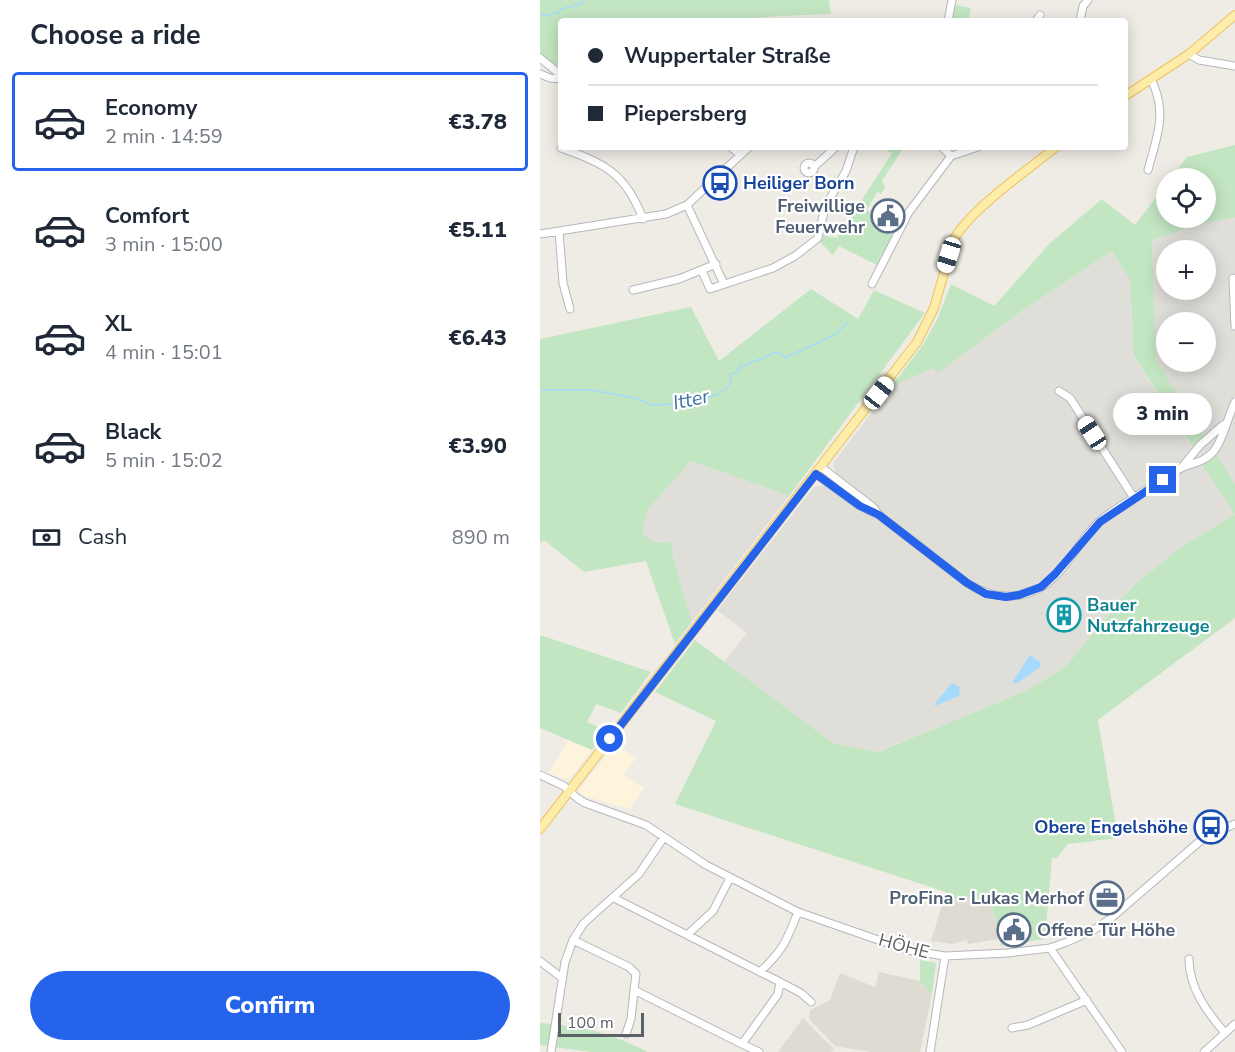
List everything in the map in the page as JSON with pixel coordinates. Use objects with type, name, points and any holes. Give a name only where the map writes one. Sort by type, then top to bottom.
[{"type":"main road","points":[[1128,94],[1190,54],[1235,15]]},
{"type":"main road","points":[[540,829],[923,333],[934,308],[958,232],[974,215],[1052,150]]},
{"type":"street","points":[[949,18],[952,0]]},
{"type":"street","points":[[1081,18],[1083,6],[1088,0]]},
{"type":"street","points":[[1190,54],[1199,60],[1235,66]]},
{"type":"street","points":[[540,58],[558,74]]},
{"type":"street","points":[[540,74],[550,78],[558,77]]},
{"type":"street","points":[[1148,170],[1158,134],[1161,112],[1151,80]]},
{"type":"street","points":[[566,150],[596,161],[613,172],[630,190],[644,219]]},
{"type":"street","points":[[734,150],[740,155]]},
{"type":"street","points":[[540,234],[666,214],[687,205],[746,150]]},
{"type":"street","points":[[814,167],[833,150]]},
{"type":"street","points":[[702,271],[710,289],[786,261],[818,238],[825,207],[846,171],[853,150]]},
{"type":"street","points":[[945,150],[951,156]]},
{"type":"street","points":[[872,284],[909,212],[951,156],[969,150]]},
{"type":"street","points":[[687,205],[724,284]]},
{"type":"street","points":[[559,231],[563,283],[570,309]]},
{"type":"street","points":[[633,290],[652,287],[702,271],[716,264]]},
{"type":"street","points":[[1233,278],[1235,326]]},
{"type":"street","points":[[1059,391],[1070,398],[1134,498]]},
{"type":"street","points":[[819,470],[860,506],[879,515],[967,583],[986,594],[1006,597],[1019,595],[1041,587],[1100,522],[1181,468],[1203,460],[1213,453],[1235,402]]},
{"type":"street","points":[[1181,468],[1200,446],[1226,422]]},
{"type":"street","name":"HÖHE","points":[[540,775],[560,783],[585,803],[637,821],[730,878],[798,912],[907,950],[945,956],[1050,948],[1095,929],[1199,842],[1235,824]]},
{"type":"street","points":[[551,1052],[565,962],[573,940],[584,923],[639,874],[664,837]]},
{"type":"street","points":[[687,935],[713,911],[730,878]]},
{"type":"street","points":[[614,898],[801,993],[811,1002]]},
{"type":"street","points":[[760,972],[779,954],[798,912]]},
{"type":"street","points":[[573,940],[629,967],[636,974],[631,1019],[626,1034]]},
{"type":"street","points":[[1050,948],[1122,1052]]},
{"type":"street","points":[[930,1052],[945,956]]},
{"type":"street","points":[[1189,959],[1190,975],[1199,997],[1225,1033]]},
{"type":"street","points":[[540,961],[562,978]]},
{"type":"street","points":[[742,1044],[778,994],[780,982]]},
{"type":"street","points":[[634,990],[759,1052]]},
{"type":"street","points":[[1012,1028],[1028,1025],[1087,1000]]},
{"type":"street","points":[[1204,1052],[1235,1024]]},
{"type":"shaded area","points":[[1235,217],[1235,484],[1217,455],[1235,514],[1177,550],[1132,587],[1065,667],[1026,691],[877,752],[833,743],[724,662],[747,633],[717,610],[814,487],[825,485],[835,472],[833,463],[892,386],[933,367],[939,372],[1016,315],[1112,251],[1130,280],[1134,357],[1191,446],[1204,437],[1163,372],[1216,372],[1216,312],[1156,312],[1156,360],[1152,240],[1187,228],[1216,228],[1216,221]]},
{"type":"shaded area","points":[[691,461],[789,496],[692,622],[671,543],[655,543],[641,533],[648,509]]},
{"type":"shaded area","points":[[568,740],[592,750],[570,778],[563,779],[549,773]]},
{"type":"shaded area","points":[[615,744],[636,758],[623,775],[644,788],[629,809],[585,796],[578,791]]},
{"type":"shaded area","points":[[946,892],[956,898],[990,895],[999,939],[968,944],[967,940],[952,944],[931,941]]},
{"type":"shaded area","points":[[879,972],[920,981],[932,994],[920,1052],[870,1052],[835,1046],[809,1019],[810,1010],[830,1000],[840,973],[875,987]]},
{"type":"shaded area","points":[[803,1018],[834,1049],[831,1052],[778,1052]]},
{"type":"green space","points":[[540,0],[829,0],[831,14],[755,18],[558,18],[558,66],[540,54]]},
{"type":"green space","points":[[956,5],[971,8],[969,18],[953,18]]},
{"type":"green space","points":[[1235,145],[1235,217],[1216,221],[1216,168],[1179,168],[1187,157]]},
{"type":"green space","points":[[886,150],[902,150],[882,181],[885,187],[881,194],[877,192],[867,210],[897,228],[877,265],[839,246],[833,255],[820,242],[822,235],[837,238],[892,153]]},
{"type":"green space","points":[[1156,197],[1156,228],[1187,228],[1152,240],[1156,372],[1163,372],[1204,437],[1192,446],[1134,356],[1130,280],[1112,251],[1016,315],[938,373],[933,368],[892,386],[924,343],[937,320],[951,284],[994,306],[1050,243],[1102,199],[1135,225]]},
{"type":"green space","points":[[811,289],[858,319],[874,290],[925,313],[789,496],[691,461],[648,509],[642,533],[655,543],[671,542],[673,557],[692,622],[675,644],[646,561],[584,572],[544,540],[540,543],[540,339],[691,307],[719,361]]},
{"type":"green space","points":[[1217,455],[1235,484],[1235,514],[1202,464]]},
{"type":"green space","points":[[1235,514],[1235,618],[1098,720],[1118,838],[1068,844],[1057,858],[1052,858],[1045,939],[1001,946],[990,896],[956,898],[953,901],[946,892],[675,804],[716,721],[655,692],[695,640],[833,743],[878,752],[1026,691],[1065,667],[1132,587],[1177,550]]},
{"type":"green space","points":[[540,635],[651,672],[621,713],[596,704],[587,722],[608,731],[592,750],[540,728]]},
{"type":"green space","points":[[920,960],[936,963],[932,994],[920,981]]},
{"type":"green space","points":[[540,1023],[596,1032],[622,1040],[648,1052],[591,1052],[540,1045]]},
{"type":"water","points":[[1030,655],[1040,662],[1041,666],[1018,683],[1012,683]]},
{"type":"water","points":[[952,683],[960,687],[959,696],[935,706],[935,703]]},
{"type":"waterway","points":[[540,14],[548,15],[559,12],[561,9],[581,4],[584,0]]},
{"type":"waterway","name":"Itter","points":[[540,390],[592,390],[639,399],[652,405],[673,404],[717,395],[727,388],[731,381],[730,374],[736,373],[741,365],[745,366],[773,352],[780,353],[785,358],[836,334],[848,322]]},
{"type":"place","name":"Heiliger Born","points":[[720,183]]},
{"type":"place","name":"Freiwillige Feuerwehr","points":[[888,216]]},
{"type":"place","name":"Bauer Nutzfahrzeuge","points":[[1064,615]]},
{"type":"place","name":"Obere Engelshöhe","points":[[1211,827]]},
{"type":"place","name":"ProFina - Lukas Merhof","points":[[1107,898]]},
{"type":"place","name":"Offene Tür Höhe","points":[[1014,930]]},
{"type":"route","points":[[610,739],[816,474],[869,512],[879,515],[977,590],[1006,597],[1041,587],[1049,581],[1100,522],[1163,480]]}]
